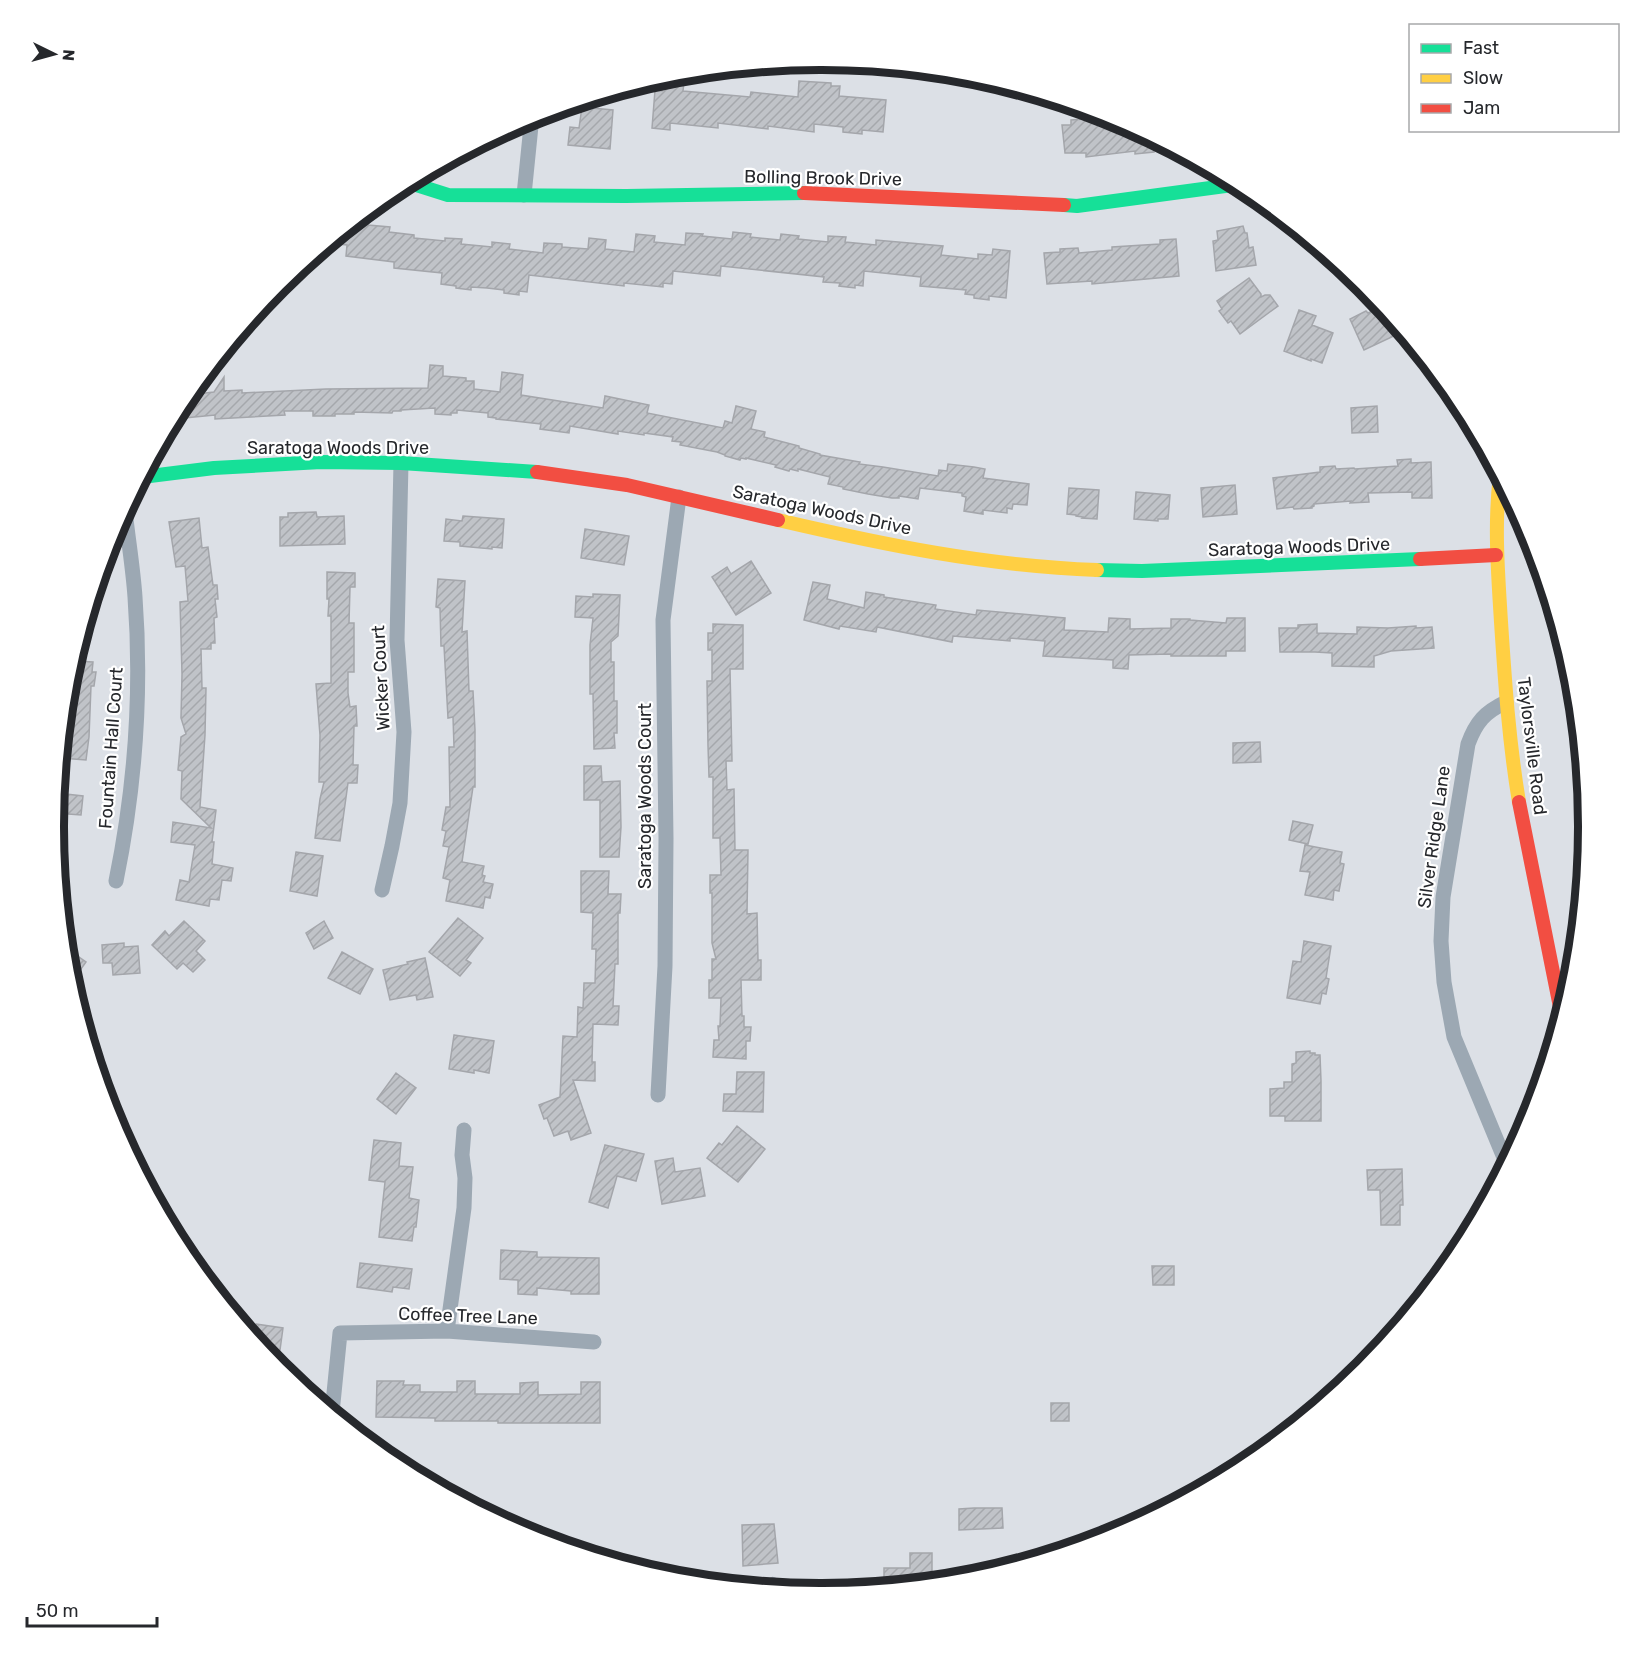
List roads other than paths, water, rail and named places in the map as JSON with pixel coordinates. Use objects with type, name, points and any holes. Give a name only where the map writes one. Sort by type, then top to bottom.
[{"type":"street","points":[[524,195],[531,128]]},
{"type":"street","name":"Bolling Brook Drive","points":[[419,186],[448,195],[626,196],[804,193],[1077,206],[1224,186]]},
{"type":"street","name":"Saratoga Woods Drive","points":[[151,476],[268,464],[401,463],[534,472],[627,485],[942,555],[1005,564],[1073,569],[1142,571],[1496,555]]},
{"type":"street","name":"Wicker Court","points":[[382,890],[399,803],[404,732],[397,640],[401,463]]},
{"type":"street","name":"Taylorsville Road","points":[[1499,489],[1495,525],[1496,555],[1506,702],[1518,791],[1558,998]]},
{"type":"street","name":"Saratoga Woods Court","points":[[658,1095],[665,966],[663,620],[679,497]]},
{"type":"street","name":"Fountain Hall Court","points":[[116,881],[130,794],[137,711],[135,595],[127,526]]},
{"type":"street","name":"Silver Ridge Lane","points":[[1503,1155],[1454,1037],[1444,982],[1441,940],[1443,897],[1468,744],[1472,731],[1481,718],[1493,708],[1506,702]]},
{"type":"street","points":[[447,1331],[464,1208],[465,1178],[462,1155],[464,1130]]},
{"type":"street","name":"Coffee Tree Lane","points":[[333,1405],[340,1333],[447,1331],[594,1342]]}]
